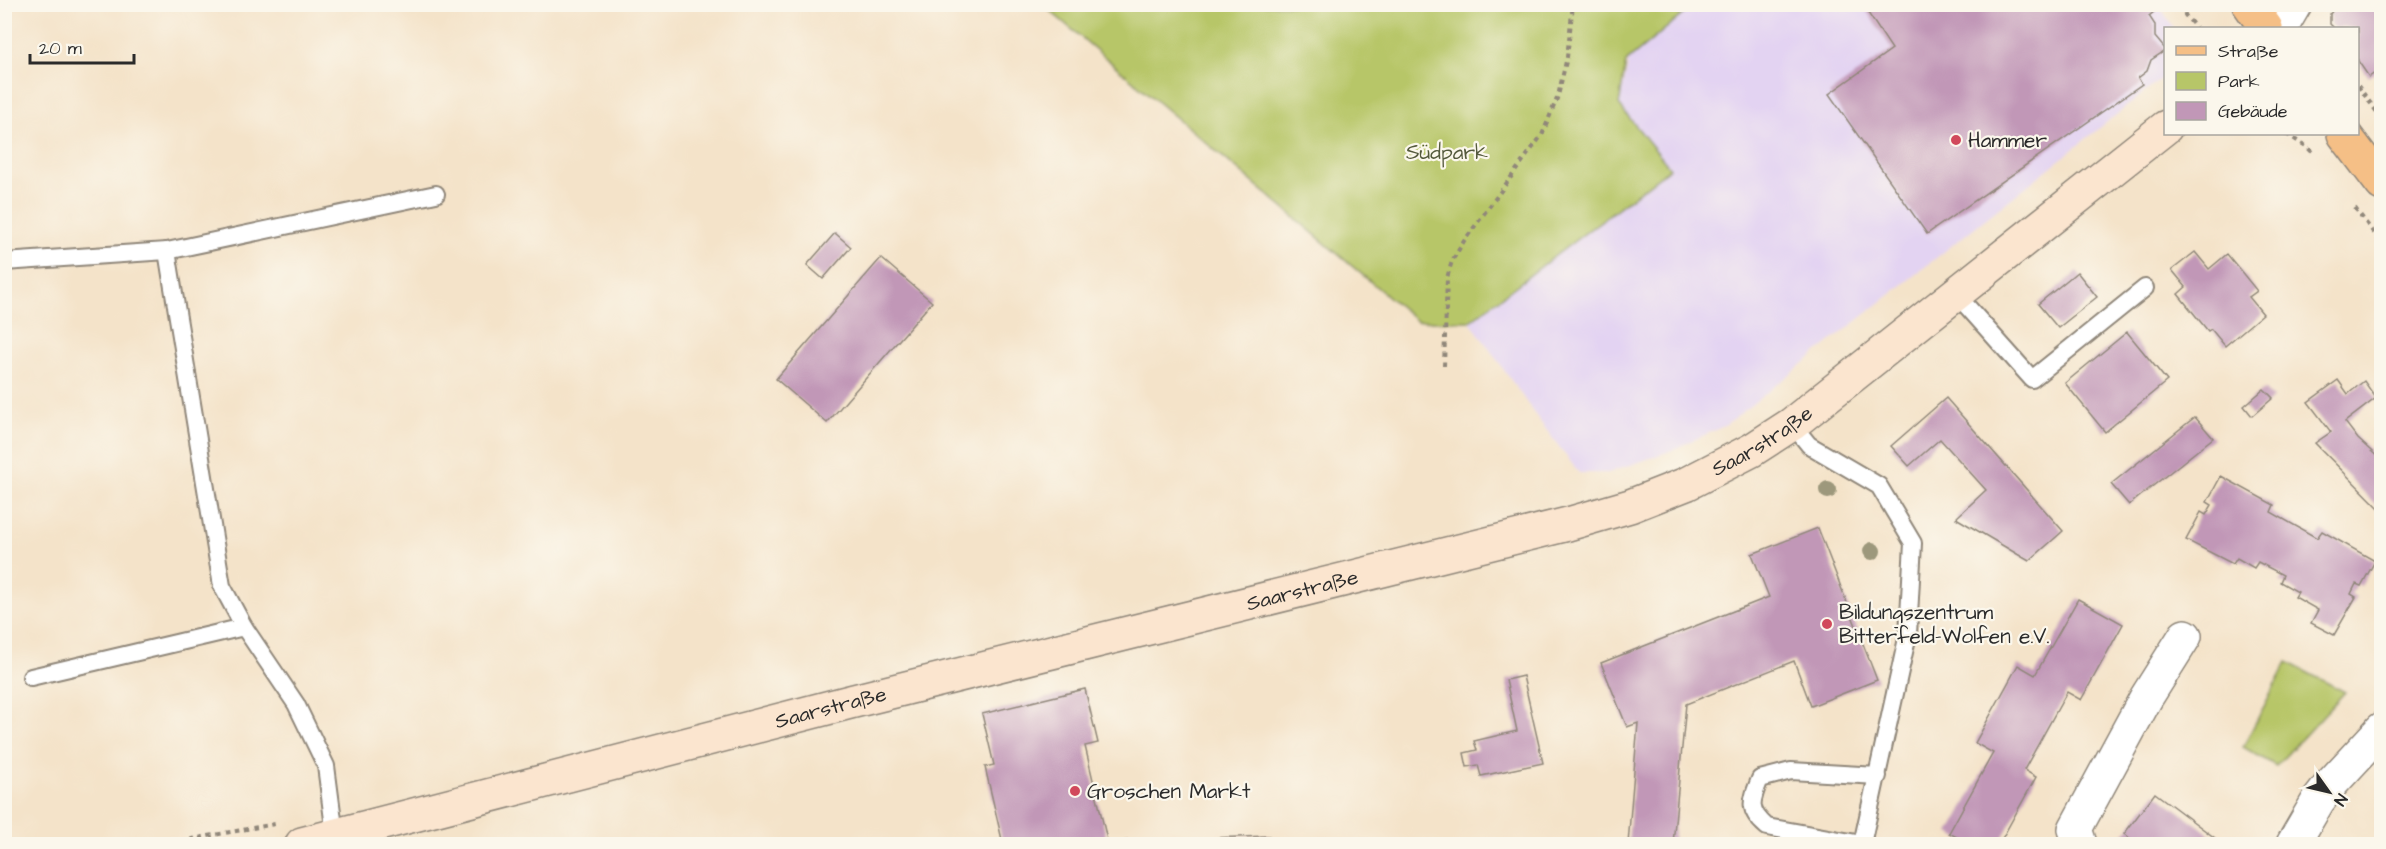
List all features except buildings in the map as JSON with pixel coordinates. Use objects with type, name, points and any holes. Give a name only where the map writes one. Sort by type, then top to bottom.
[{"type":"main road","points":[[2249,4],[2265,27]]},
{"type":"main road","points":[[2345,135],[2382,184]]},
{"type":"street","points":[[2282,27],[2295,4]]},
{"type":"street","name":"Saarstraße","points":[[302,844],[337,840],[838,705],[1568,524],[1630,506],[1686,484],[1752,450],[1792,424],[2164,129]]},
{"type":"street","points":[[2080,844],[2076,829],[2146,698],[2185,636]]},
{"type":"street","points":[[2293,844],[2318,801],[2331,784],[2382,729]]},
{"type":"lane","points":[[4,262],[166,251],[436,194]]},
{"type":"lane","points":[[166,251],[222,586],[244,627],[296,704],[326,766],[337,840]]},
{"type":"lane","points":[[1956,294],[2032,380],[2145,288]]},
{"type":"lane","points":[[1792,424],[1809,445],[1879,486],[1913,543],[1908,634],[1878,776],[1862,844],[1767,827],[1755,817],[1751,800],[1760,779],[1791,771],[1878,776]]},
{"type":"lane","points":[[31,677],[244,627]]},
{"type":"path","points":[[1444,366],[1447,278],[1452,261],[1464,241],[1542,135],[1558,96],[1567,57],[1574,4]]},
{"type":"path","points":[[2184,4],[2185,15],[2195,27]]},
{"type":"path","points":[[2359,87],[2382,119]]},
{"type":"path","points":[[164,844],[276,824]]},
{"type":"shaded area","points":[[2158,4],[2173,27],[2164,27],[2164,77],[1726,425],[1670,451],[1608,473],[1579,473],[1470,321],[1670,169],[1619,105],[1629,59],[1695,5]]},
{"type":"green space","name":"Südpark","points":[[1043,5],[1694,5],[1626,62],[1619,105],[1670,168],[1470,321],[1417,321]]},
{"type":"green space","points":[[2287,662],[2345,692],[2276,766],[2243,747]]},
{"type":"place","name":"Hammer","points":[[1956,140]]},
{"type":"place","name":"Bildungszentrum Bitterfeld-Wolfen e.V.","points":[[1827,624]]},
{"type":"place","name":"Groschen Markt","points":[[1075,791]]}]
